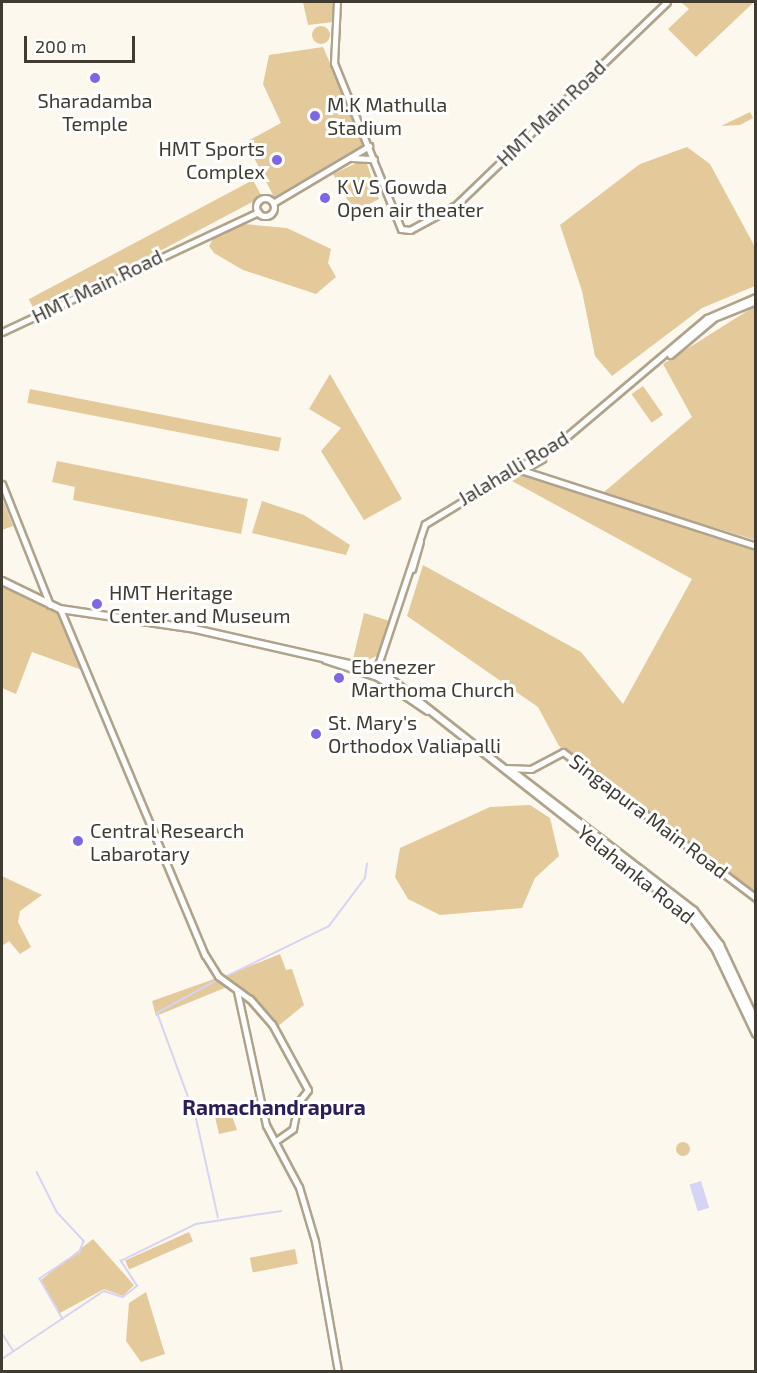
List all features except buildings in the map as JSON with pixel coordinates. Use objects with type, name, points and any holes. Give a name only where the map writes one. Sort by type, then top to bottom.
[{"type":"main road","points":[[2,581],[60,609],[195,629],[377,673]]},
{"type":"main road","name":"Yelahanka Road","points":[[377,673],[590,832],[710,930],[756,1022]]},
{"type":"main road","name":"Yelahanka Road","points":[[590,832],[706,933],[756,1034]]},
{"type":"street","name":"HMT Main Road","points":[[337,2],[334,63],[401,229],[418,228],[456,205],[667,2]]},
{"type":"street","points":[[273,203],[270,215],[258,212],[259,200],[273,203],[351,159],[369,146]]},
{"type":"street","points":[[351,159],[374,159]]},
{"type":"street","name":"HMT Main Road","points":[[2,332],[258,212]]},
{"type":"street","name":"Jalahalli Road","points":[[377,673],[425,524],[519,470],[575,431],[712,314],[756,299]]},
{"type":"street","points":[[519,470],[756,546]]},
{"type":"street","points":[[2,484],[50,605]]},
{"type":"street","points":[[60,609],[205,955],[218,976],[272,1024],[308,1090],[298,1103],[294,1129],[276,1141]]},
{"type":"street","name":"Singapura Main Road","points":[[504,768],[531,768],[564,752],[756,898]]},
{"type":"street","points":[[237,991],[252,1077],[276,1141],[299,1186],[315,1241],[338,1371]]},
{"type":"shaded area","points":[[303,2],[333,2],[333,22],[308,25]]},
{"type":"shaded area","points":[[681,2],[754,2],[696,57],[668,29],[689,9]]},
{"type":"shaded area","points":[[321,26],[327,29],[330,35],[327,41],[321,44],[315,41],[312,35],[315,29]]},
{"type":"shaded area","name":"M.K Mathulla Stadium","points":[[323,47],[365,144],[274,197],[246,142],[281,123],[263,84],[269,55]]},
{"type":"shaded area","points":[[750,112],[753,118],[740,125],[721,126]]},
{"type":"shaded area","points":[[687,147],[710,164],[755,247],[755,286],[702,308],[612,376],[595,356],[582,291],[560,225],[640,164]]},
{"type":"shaded area","points":[[361,161],[367,164],[379,199],[354,212],[333,174]]},
{"type":"shaded area","points":[[253,180],[262,197],[38,316],[29,299]]},
{"type":"shaded area","points":[[244,224],[287,228],[331,249],[328,263],[336,277],[316,294],[243,270],[214,253],[209,246],[214,237]]},
{"type":"shaded area","points":[[755,306],[755,540],[603,493],[692,417],[663,364]]},
{"type":"shaded area","points":[[330,374],[402,499],[364,520],[321,451],[341,428],[309,409]]},
{"type":"shaded area","points":[[643,386],[663,415],[652,423],[632,394]]},
{"type":"shaded area","points":[[30,389],[281,438],[279,452],[27,403]]},
{"type":"shaded area","points":[[57,461],[248,499],[241,534],[73,500],[75,487],[52,482]]},
{"type":"shaded area","points":[[522,475],[755,551],[755,893],[559,746],[538,707],[407,616],[423,565],[581,652],[623,704],[692,579],[512,481]]},
{"type":"shaded area","points":[[2,498],[13,526],[2,530]]},
{"type":"shaded area","points":[[262,501],[304,515],[350,545],[346,555],[252,533]]},
{"type":"shaded area","points":[[2,587],[58,614],[82,670],[32,652],[16,694],[2,688]]},
{"type":"shaded area","points":[[364,613],[393,622],[383,653],[357,665],[352,663]]},
{"type":"shaded area","points":[[530,805],[550,818],[559,856],[535,878],[522,908],[440,915],[408,899],[395,877],[400,848],[490,807]]},
{"type":"shaded area","points":[[2,876],[42,895],[20,911],[18,922],[31,947],[20,954],[9,941],[2,946]]},
{"type":"shaded area","points":[[280,954],[286,970],[292,969],[304,1005],[277,1027],[251,995],[225,976]]},
{"type":"shaded area","points":[[217,978],[227,987],[156,1016],[152,1001]]},
{"type":"shaded area","points":[[228,1105],[237,1130],[219,1134],[213,1108]]},
{"type":"shaded area","points":[[680,1142],[686,1142],[690,1149],[686,1156],[680,1156],[676,1152],[676,1146]]},
{"type":"shaded area","points":[[189,1232],[193,1241],[129,1270],[125,1260]]},
{"type":"shaded area","points":[[93,1239],[134,1285],[123,1296],[104,1289],[60,1313],[41,1280]]},
{"type":"shaded area","points":[[295,1249],[298,1264],[253,1273],[250,1258]]},
{"type":"shaded area","points":[[146,1292],[165,1354],[141,1362],[126,1341],[129,1303]]},
{"type":"water","points":[[701,1181],[709,1208],[698,1211],[690,1185]]},
{"type":"waterway","points":[[223,978],[329,926],[365,878],[367,864]]},
{"type":"waterway","points":[[218,1218],[196,1119],[157,1013],[219,979]]},
{"type":"waterway","points":[[37,1172],[57,1212],[84,1241],[80,1252],[40,1279],[63,1319]]},
{"type":"waterway","points":[[2,1359],[104,1291],[123,1297],[137,1286],[121,1261],[196,1224],[281,1211]]},
{"type":"waterway","points":[[2,1333],[13,1350]]},
{"type":"place","name":"Sharadamba Temple","points":[[95,78]]},
{"type":"place","name":"M.K Mathulla Stadium","points":[[315,116]]},
{"type":"place","name":"HMT Sports Complex","points":[[277,160]]},
{"type":"place","name":"K V S Gowda Open air theater","points":[[325,198]]},
{"type":"place","name":"HMT Heritage Center and Museum","points":[[97,604]]},
{"type":"place","name":"Ebenezer Marthoma Church","points":[[339,678]]},
{"type":"place","name":"St. Mary's Orthodox Valiapalli","points":[[316,734]]},
{"type":"place","name":"Central Research Labarotary","points":[[78,841]]},
{"type":"district","name":"Ramachandrapura","points":[[274,1107]]}]
